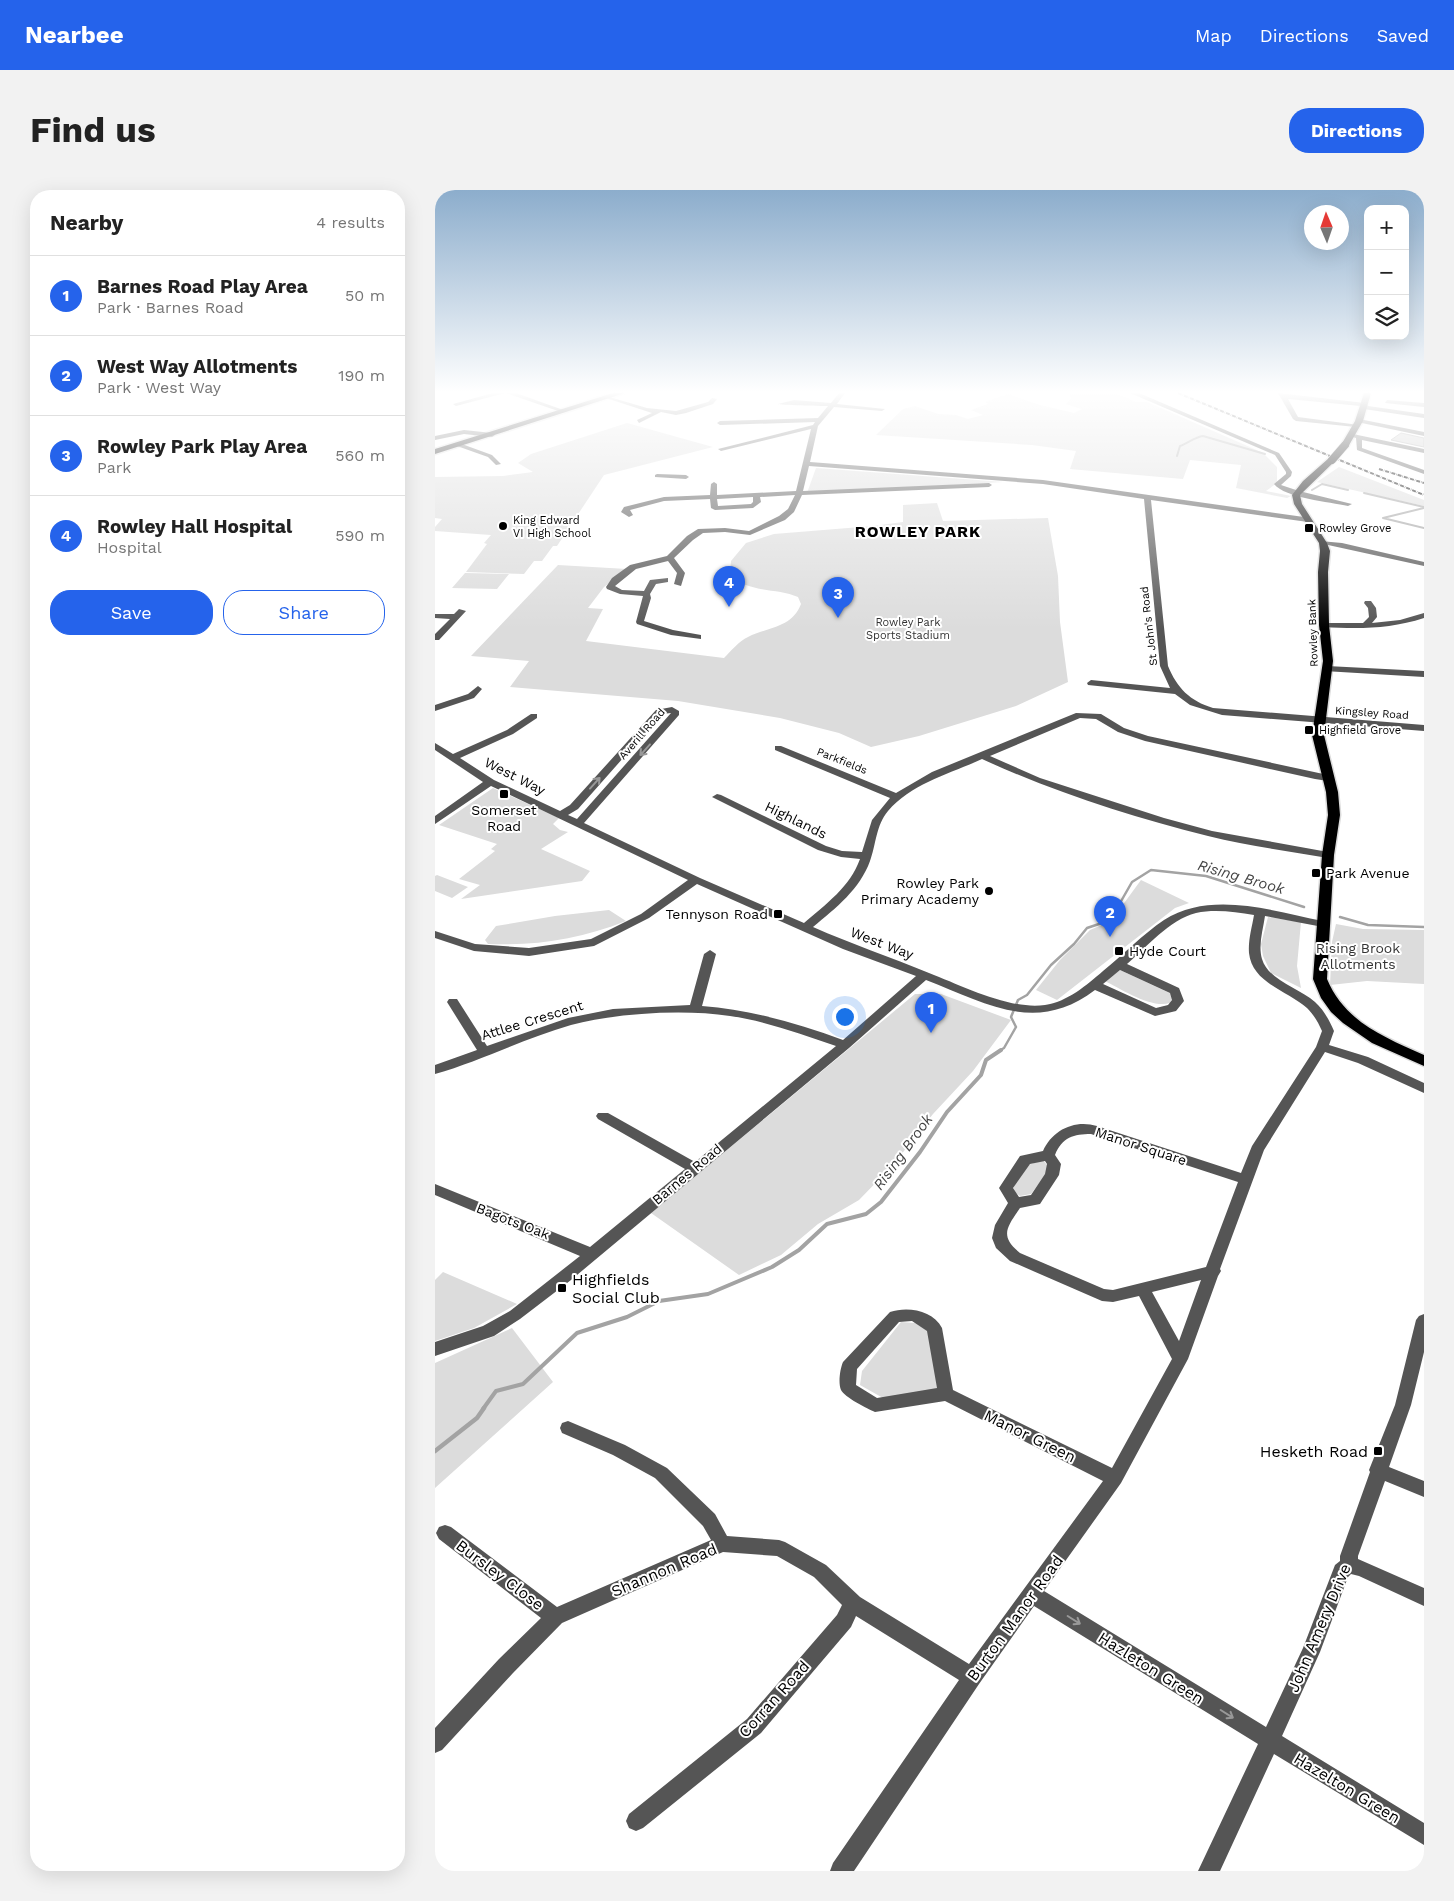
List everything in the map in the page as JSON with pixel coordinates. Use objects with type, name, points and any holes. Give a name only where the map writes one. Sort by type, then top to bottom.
[{"type":"highway","points":[[1320,471],[1297,492],[1296,498],[1323,543]]},
{"type":"highway","name":"Rowley Bank","points":[[1319,721],[1327,669],[1323,572],[1325,551],[1323,543]]},
{"type":"highway","points":[[1319,721],[1318,735],[1334,816],[1328,855],[1320,978],[1331,1002],[1350,1021],[1365,1031],[1424,1061]]},
{"type":"street","points":[[646,594],[620,592],[610,587],[615,580],[633,567],[669,558],[684,546],[689,538],[701,531],[725,530],[750,533],[782,518],[791,510],[799,494],[805,471]]},
{"type":"street","points":[[905,471],[1031,481],[1308,520]]},
{"type":"street","points":[[1289,471],[1289,476],[1277,484],[1297,492],[1348,504]]},
{"type":"street","points":[[657,476],[686,485],[713,498]]},
{"type":"street","points":[[714,484],[714,506],[719,508],[753,506],[757,502],[756,496],[1015,484],[1031,481]]},
{"type":"street","points":[[1282,487],[1306,483]]},
{"type":"street","points":[[629,515],[625,512],[627,509],[654,500],[686,485]]},
{"type":"street","name":"St John's Road","points":[[1147,497],[1164,666],[1168,679],[1176,691],[1190,702],[1213,711],[1319,721]]},
{"type":"street","points":[[1323,543],[1342,545],[1424,564]]},
{"type":"street","points":[[669,558],[681,573],[678,584]]},
{"type":"street","points":[[665,580],[653,582],[646,594],[647,598],[640,622],[671,632],[698,637]]},
{"type":"street","points":[[1364,626],[1373,617],[1373,608],[1368,603]]},
{"type":"street","points":[[435,616],[459,614],[436,638]]},
{"type":"street","points":[[1324,625],[1364,626],[1409,622],[1424,615]]},
{"type":"street","points":[[1327,669],[1424,674]]},
{"type":"street","points":[[1091,684],[1176,691]]},
{"type":"street","points":[[435,708],[471,696],[478,689]]},
{"type":"street","name":"Averill Road","points":[[559,816],[573,807],[659,712],[672,710],[676,713],[578,824]]},
{"type":"street","points":[[805,928],[847,890],[863,867],[876,821],[884,809],[897,797],[926,780],[1079,715],[1098,716],[1121,730],[1145,738],[1328,778]]},
{"type":"street","points":[[453,758],[510,732],[533,716]]},
{"type":"street","name":"Kingsley Road","points":[[1319,721],[1424,728]]},
{"type":"street","name":"West Way","points":[[435,746],[490,782],[696,880],[805,928],[1007,1006],[1023,1010],[1045,1009],[1065,1004],[1080,997],[1167,924],[1188,912],[1203,908],[1219,908],[1323,924]]},
{"type":"street","name":"Parkfields","points":[[778,748],[897,797]]},
{"type":"street","points":[[981,756],[1036,780],[1160,820],[1211,834],[1328,855]]},
{"type":"street","points":[[435,821],[490,782]]},
{"type":"street","name":"Highlands","points":[[717,797],[821,848],[841,854],[867,856]]},
{"type":"street","points":[[435,934],[475,947],[529,952],[594,942],[645,916],[696,880]]},
{"type":"street","name":"Burton Manor Road","points":[[841,1871],[972,1677],[1115,1478],[1180,1359],[1213,1271],[1244,1179],[1257,1148],[1322,1047],[1328,1031],[1319,1011],[1310,1002],[1270,978],[1257,964],[1255,954],[1260,913]]},
{"type":"street","points":[[695,1009],[710,954]]},
{"type":"street","points":[[1095,985],[1155,1012],[1172,1008],[1178,1001],[1175,992],[1119,965]]},
{"type":"street","name":"Barnes Road","points":[[435,1349],[488,1330],[515,1315],[845,1044],[925,975]]},
{"type":"street","points":[[453,1002],[484,1051]]},
{"type":"street","name":"Attlee Crescent","points":[[435,1070],[568,1022],[613,1013],[695,1009],[730,1012],[798,1028],[845,1044]]},
{"type":"street","points":[[1322,1047],[1363,1060],[1424,1088]]},
{"type":"street","points":[[603,1116],[694,1168]]},
{"type":"street","name":"Manor Square","points":[[1048,1155],[1053,1142],[1067,1132],[1079,1129],[1092,1129],[1244,1179]]},
{"type":"street","points":[[1016,1204],[1006,1188],[1025,1160],[1048,1155],[1054,1164],[1052,1174],[1035,1200],[1016,1204],[999,1226],[999,1240],[1005,1250],[1010,1253],[1102,1295],[1113,1296],[1213,1271]]},
{"type":"street","name":"Bagots Oak","points":[[435,1190],[568,1243],[590,1254]]},
{"type":"street","points":[[1143,1288],[1180,1359]]},
{"type":"street","points":[[915,1315],[934,1328],[946,1394],[875,1404],[847,1388],[849,1367],[895,1316],[915,1315]]},
{"type":"street","name":"John Amery Drive","points":[[1209,1871],[1311,1652],[1341,1571],[1349,1565],[1349,1556],[1378,1470],[1403,1405],[1424,1320]]},
{"type":"street","name":"Manor Green","points":[[946,1394],[1115,1478]]},
{"type":"street","points":[[568,1428],[619,1450],[661,1473],[709,1520],[722,1544]]},
{"type":"street","points":[[1378,1470],[1424,1489]]},
{"type":"street","name":"Bursley Close","points":[[445,1533],[555,1617]]},
{"type":"street","name":"Shannon Road","points":[[435,1743],[506,1666],[555,1617],[722,1544],[779,1548],[821,1571],[853,1603],[972,1677]]},
{"type":"street","points":[[1349,1565],[1361,1568],[1424,1597]]},
{"type":"street","name":"Hazleton Green","points":[[1032,1594],[1270,1741]]},
{"type":"street","name":"Corran Road","points":[[636,1821],[754,1726],[843,1620],[853,1603]]},
{"type":"street","name":"Hazelton Green","points":[[1270,1741],[1424,1835]]},
{"type":"green space","points":[[618,471],[604,475],[557,546],[553,546],[542,561],[534,561],[524,574],[466,572],[487,544],[484,543],[491,535],[435,531],[435,527],[442,519],[435,518],[435,477],[503,476],[533,472]]},
{"type":"green space","points":[[815,471],[862,471],[1003,482],[807,493]]},
{"type":"green space","points":[[1098,471],[1186,471],[1183,479]]},
{"type":"green space","points":[[1240,471],[1277,471],[1277,483],[1266,491],[1291,496],[1287,498],[1236,488]]},
{"type":"green space","points":[[1332,471],[1350,471],[1424,500],[1424,506],[1317,482]]},
{"type":"green space","name":"Rowley Park Sports Stadium","points":[[937,503],[943,521],[1048,518],[1058,576],[1060,622],[1068,682],[1016,706],[919,736],[871,747],[839,733],[780,718],[678,701],[510,687],[529,661],[471,656],[558,565],[627,569],[604,587],[588,608],[603,609],[586,641],[724,658],[735,646],[745,639],[779,626],[792,618],[801,604],[798,597],[744,584],[730,573],[731,561],[746,543],[774,534],[903,522],[903,505]]},
{"type":"green space","points":[[465,573],[509,574],[497,589],[452,588]]},
{"type":"green space","points":[[493,788],[559,818],[553,824],[560,830],[568,832],[541,849],[590,871],[582,881],[461,899],[480,885],[459,879],[495,851],[491,849],[497,844],[439,825]]},
{"type":"green space","points":[[437,875],[468,887],[452,898],[435,891],[435,876]]},
{"type":"green space","points":[[1141,880],[1189,903],[1175,908],[1057,1000],[1036,990],[1060,960],[1090,930],[1111,921]]},
{"type":"green space","points":[[609,910],[626,921],[559,940],[524,944],[488,944],[485,940],[496,926],[555,916]]},
{"type":"green space","points":[[1268,917],[1301,922],[1297,966],[1301,988],[1271,973],[1263,956],[1261,944]]},
{"type":"green space","name":"Rising Brook Allotments","points":[[1336,924],[1363,929],[1424,930],[1424,984],[1367,981],[1330,985],[1332,942]]},
{"type":"green space","points":[[1120,970],[1174,995],[1170,1003],[1163,1004],[1146,1001],[1105,981]]},
{"type":"green space","points":[[915,994],[941,994],[1011,1020],[973,1071],[933,1114],[893,1165],[859,1200],[818,1224],[781,1255],[739,1275],[651,1213]]},
{"type":"green space","points":[[1043,1160],[1047,1165],[1046,1174],[1031,1194],[1020,1196],[1013,1191],[1014,1185],[1028,1165]]},
{"type":"green space","points":[[443,1272],[517,1304],[474,1328],[435,1341],[435,1280]]},
{"type":"green space","points":[[901,1322],[915,1323],[928,1331],[940,1386],[932,1391],[883,1398],[860,1385],[862,1371]]},
{"type":"green space","points":[[512,1328],[553,1382],[435,1488],[435,1363]]},
{"type":"waterway","points":[[1312,490],[1322,484],[1348,490]]},
{"type":"waterway","points":[[1364,493],[1424,507]]},
{"type":"waterway","points":[[1424,508],[1383,518],[1424,528]]},
{"type":"waterway","name":"Rising Brook","points":[[999,1051],[1004,1048],[1016,1027],[1011,1017],[1018,1000],[1027,995],[1051,965],[1074,944],[1087,928],[1105,922],[1116,910],[1132,882],[1151,870],[1206,876],[1304,907]]},
{"type":"waterway","name":"Rising Brook","points":[[1340,917],[1368,925],[1424,927]]},
{"type":"waterway","name":"Rising Brook","points":[[483,1409],[496,1391],[523,1384],[577,1333],[627,1317],[659,1301],[708,1294],[772,1267],[799,1250],[827,1224],[866,1214],[881,1202],[920,1152],[947,1112],[981,1075],[986,1060],[1001,1050]]},
{"type":"waterway","name":"Rising Brook","points":[[435,1451],[477,1418],[484,1408]]},
{"type":"railway","points":[[1367,471],[1424,495]]},
{"type":"railway","points":[[1387,471],[1424,483]]},
{"type":"place","name":"King Edward VI High School","points":[[503,526]]},
{"type":"place","name":"Rowley Grove","points":[[1309,528]]},
{"type":"place","name":"Rowley Hall Hospital","points":[[729,607]]},
{"type":"place","name":"Rowley Park Play Area","points":[[838,618]]},
{"type":"place","name":"Highfield Grove","points":[[1309,730]]},
{"type":"place","name":"Somerset Road","points":[[504,794]]},
{"type":"place","name":"Park Avenue","points":[[1316,873]]},
{"type":"place","name":"Rowley Park Primary Academy","points":[[989,891]]},
{"type":"place","name":"Tennyson Road","points":[[778,914]]},
{"type":"place","name":"West Way Allotments","points":[[1110,937]]},
{"type":"place","name":"Hyde Court","points":[[1119,951]]},
{"type":"place","name":"Barnes Road Play Area","points":[[931,1033]]},
{"type":"place","name":"Highfields Social Club","points":[[562,1288]]},
{"type":"place","name":"Hesketh Road","points":[[1378,1451]]},
{"type":"district","name":"ROWLEY PARK","points":[[918,531]]}]
